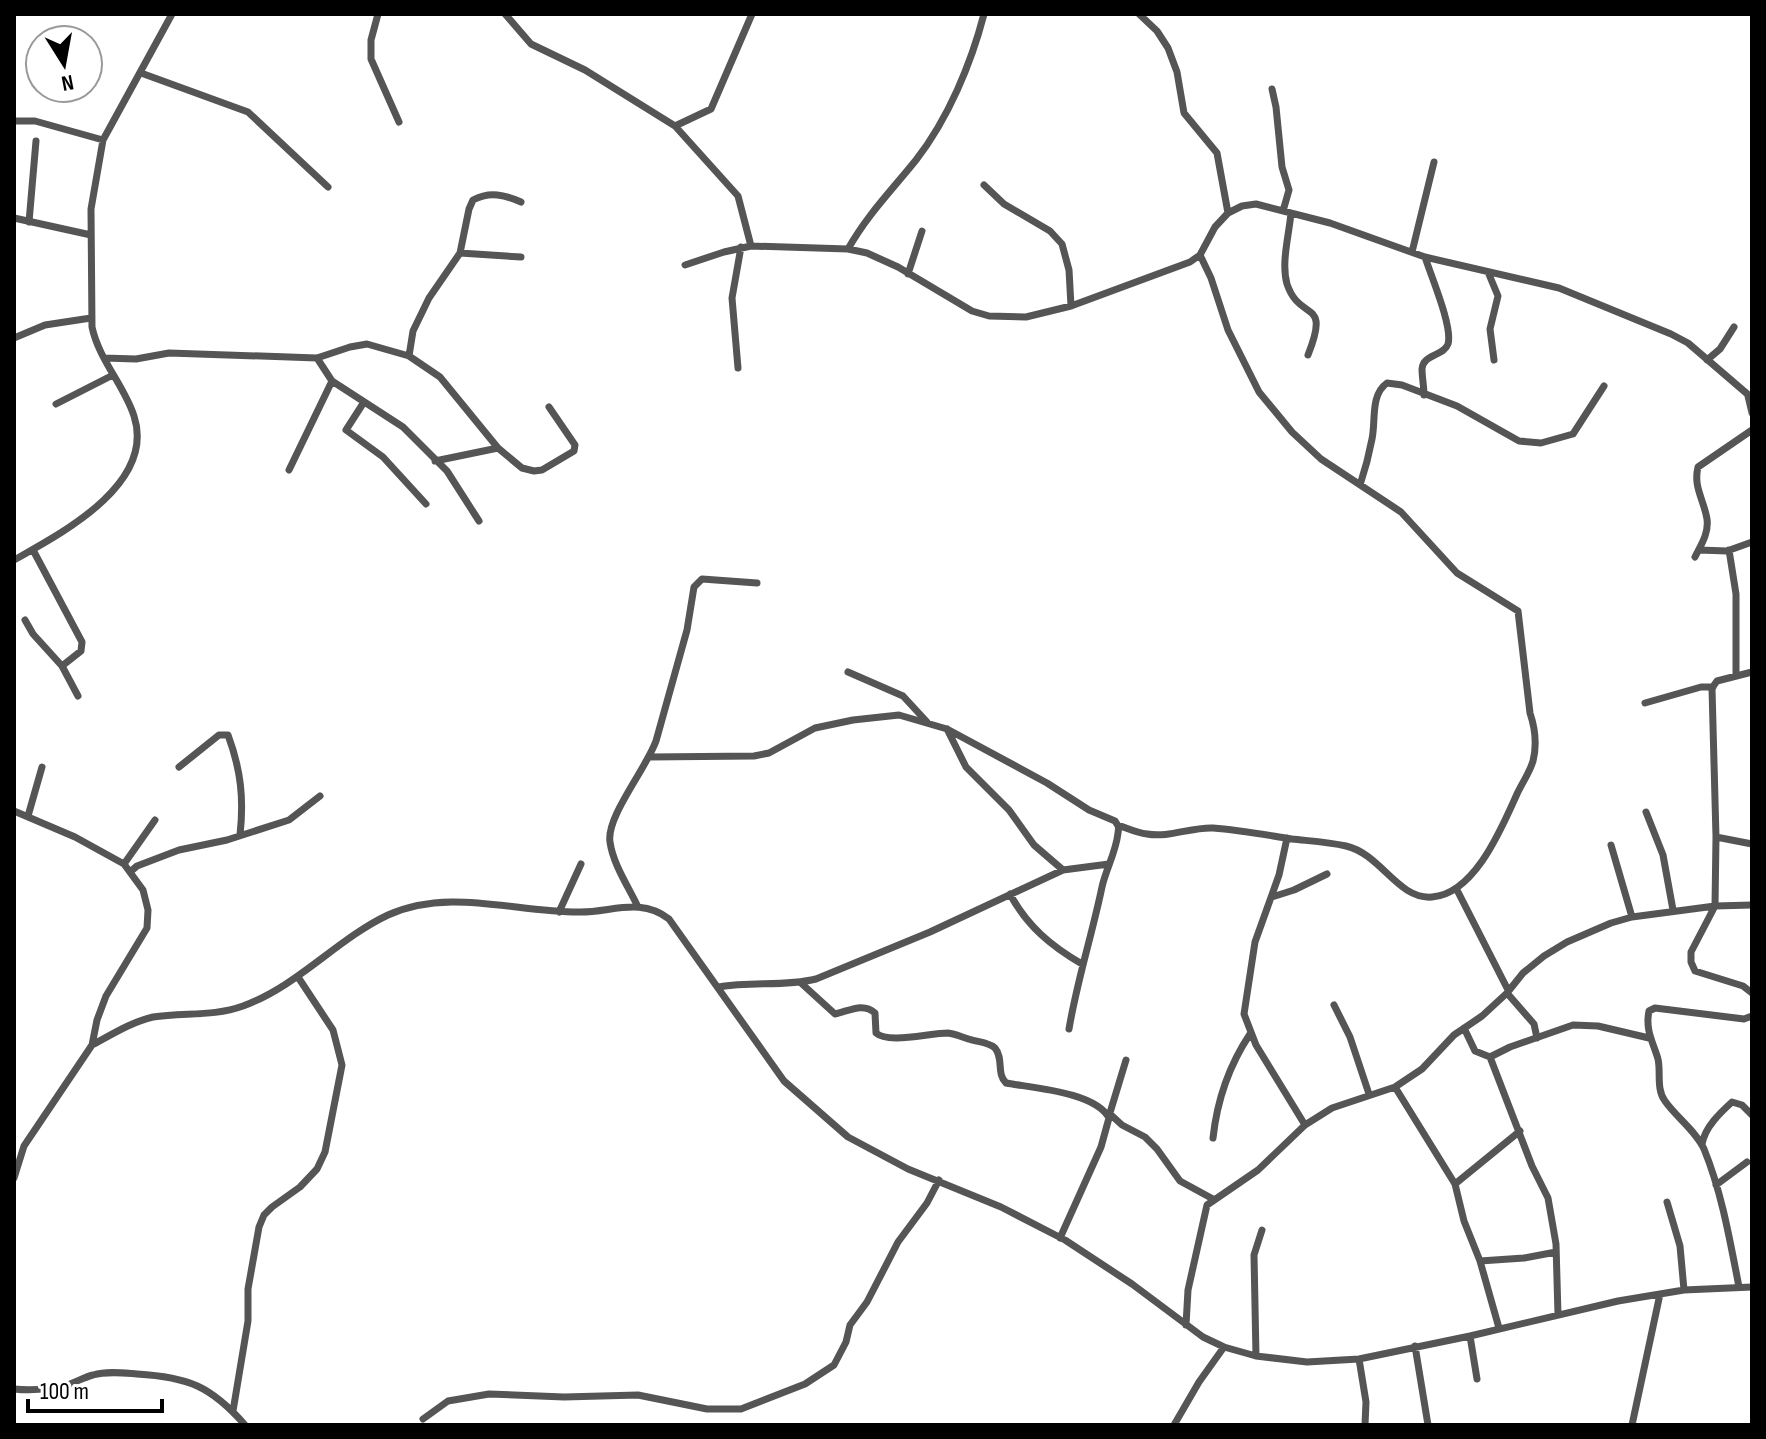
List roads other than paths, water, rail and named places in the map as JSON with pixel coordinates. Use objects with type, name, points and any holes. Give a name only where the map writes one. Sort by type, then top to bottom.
[{"type":"street","points":[[14,560],[101,504],[132,466],[136,430],[134,416],[97,345],[91,318],[93,187],[103,140],[172,14]]},
{"type":"street","points":[[378,14],[371,40],[371,59],[399,122]]},
{"type":"street","points":[[505,14],[531,44],[617,88],[675,126],[738,196],[751,246]]},
{"type":"street","points":[[675,126],[711,109],[752,14]]},
{"type":"street","points":[[848,249],[860,226],[933,135],[961,80],[984,14]]},
{"type":"street","points":[[1139,14],[1157,31],[1168,48],[1177,72],[1184,113],[1217,153],[1228,213]]},
{"type":"street","points":[[141,73],[248,112],[328,187]]},
{"type":"street","points":[[1272,89],[1282,167],[1289,190],[1285,272],[1293,296],[1314,315],[1317,322],[1308,355]]},
{"type":"street","points":[[14,121],[35,121],[103,140]]},
{"type":"street","points":[[29,222],[36,141]]},
{"type":"street","points":[[1412,252],[1434,162]]},
{"type":"street","points":[[984,185],[1004,204],[1050,231],[1062,244],[1069,270],[1071,306]]},
{"type":"street","points":[[409,356],[413,331],[429,298],[460,253],[473,200],[494,194],[506,195],[521,202]]},
{"type":"street","points":[[685,265],[751,246],[848,249],[867,253],[908,274],[960,307],[989,316],[1026,317],[1071,306],[1174,270],[1200,255],[1215,227],[1228,213],[1248,204],[1330,223],[1425,257],[1559,288],[1671,334],[1688,343],[1750,396],[1752,413]]},
{"type":"street","points":[[14,218],[91,235]]},
{"type":"street","points":[[908,274],[922,231]]},
{"type":"street","points":[[738,368],[732,298],[741,247]]},
{"type":"street","points":[[460,253],[521,257]]},
{"type":"street","points":[[650,757],[754,756],[769,753],[815,728],[891,714],[947,729],[1047,783],[1089,810],[1108,817],[1118,825],[1146,834],[1163,835],[1211,828],[1347,846],[1377,861],[1392,879],[1409,892],[1428,898],[1441,896],[1467,880],[1500,831],[1533,763],[1534,726],[1525,681],[1518,611],[1457,573],[1401,512],[1314,452],[1292,432],[1259,392],[1228,330],[1200,255]]},
{"type":"street","points":[[1424,395],[1424,362],[1445,349],[1449,341],[1440,298],[1425,257]]},
{"type":"street","points":[[1488,272],[1498,296],[1490,329],[1494,360]]},
{"type":"street","points":[[14,338],[45,325],[91,318]]},
{"type":"street","points":[[1707,360],[1720,349],[1734,327]]},
{"type":"street","points":[[104,358],[136,359],[169,353],[317,358],[367,344],[409,356],[440,377],[498,448],[522,468],[534,471],[551,466],[574,451],[575,445],[549,407]]},
{"type":"street","points":[[317,358],[332,381],[403,427],[447,471],[479,521]]},
{"type":"street","points":[[56,404],[113,375]]},
{"type":"street","points":[[289,470],[332,381]]},
{"type":"street","points":[[1360,485],[1373,436],[1375,403],[1381,387],[1393,382],[1457,406],[1519,441],[1541,443],[1573,434],[1604,386]]},
{"type":"street","points":[[364,402],[346,430],[383,457],[426,504]]},
{"type":"street","points":[[1752,430],[1698,467],[1698,492],[1707,524],[1697,553],[1729,550],[1752,542]]},
{"type":"street","points":[[435,461],[498,448]]},
{"type":"street","points":[[33,550],[82,642],[81,651],[62,666]]},
{"type":"street","points":[[1729,550],[1736,594],[1736,676]]},
{"type":"street","points":[[637,905],[611,849],[610,826],[650,757],[687,630],[697,582],[702,579],[757,583]]},
{"type":"street","points":[[25,620],[33,634],[62,666],[78,696]]},
{"type":"street","points":[[848,672],[903,696],[928,723]]},
{"type":"street","points":[[1752,672],[1717,681],[1710,697],[1716,837],[1715,906],[1691,952],[1695,971],[1743,986],[1752,993]]},
{"type":"street","points":[[1645,703],[1713,687]]},
{"type":"street","points":[[947,729],[966,767],[1009,810],[1034,845],[1063,870]]},
{"type":"street","points":[[179,767],[219,735],[228,735],[238,762],[243,789],[240,835]]},
{"type":"street","points":[[28,816],[42,767]]},
{"type":"street","points":[[130,872],[155,858],[289,820],[320,796]]},
{"type":"street","points":[[14,811],[75,837],[124,864],[143,890],[148,910],[147,928],[106,996],[92,1045],[16,1158],[14,1178]]},
{"type":"street","points":[[1646,812],[1663,855],[1673,910]]},
{"type":"street","points":[[124,864],[155,820]]},
{"type":"street","points":[[1069,1029],[1082,964],[1116,847],[1118,825]]},
{"type":"street","points":[[1716,837],[1752,844]]},
{"type":"street","points":[[1287,838],[1272,897],[1255,942],[1244,1014],[1250,1034],[1305,1125]]},
{"type":"street","points":[[1611,845],[1632,917]]},
{"type":"street","points":[[559,912],[581,864]]},
{"type":"street","points":[[719,987],[801,983],[842,970],[1063,870],[1109,864]]},
{"type":"street","points":[[1272,897],[1327,874]]},
{"type":"street","points":[[1456,888],[1508,991],[1534,1024],[1537,1038]]},
{"type":"street","points":[[1010,894],[1037,933],[1082,964]]},
{"type":"street","points":[[92,1045],[132,1024],[154,1017],[199,1015],[246,1005],[298,977],[373,923],[410,908],[452,901],[584,913],[637,905],[660,912],[669,919],[784,1081],[848,1137],[871,1151],[1001,1207],[1060,1238],[1132,1284],[1186,1325],[1224,1347],[1256,1356],[1307,1362],[1359,1359],[1660,1294],[1752,1287]]},
{"type":"street","points":[[1186,1325],[1188,1290],[1207,1205],[1258,1170],[1305,1125],[1332,1108],[1395,1087],[1431,1062],[1454,1035],[1482,1016],[1523,973],[1555,949],[1611,923],[1632,917],[1673,910],[1752,905]]},
{"type":"street","points":[[233,1411],[259,1227],[272,1207],[292,1194],[317,1169],[325,1152],[341,1073],[340,1049],[333,1030],[298,977]]},
{"type":"street","points":[[801,983],[835,1014],[861,1007],[870,1009],[875,1013],[876,1033],[880,1037],[952,1033],[994,1047],[1001,1078],[1006,1083],[1089,1100],[1122,1125],[1145,1137],[1180,1181],[1213,1199]]},
{"type":"street","points":[[1334,1005],[1350,1037],[1369,1094]]},
{"type":"street","points":[[1739,1287],[1716,1185],[1702,1144],[1661,1093],[1657,1057],[1649,1038],[1648,1017],[1649,1011],[1655,1008],[1744,1019],[1752,1016]]},
{"type":"street","points":[[1490,1057],[1560,1028],[1585,1025],[1649,1038]]},
{"type":"street","points":[[1464,1028],[1475,1051],[1490,1057],[1532,1166],[1548,1198],[1556,1252],[1558,1315]]},
{"type":"street","points":[[1213,1138],[1233,1059],[1250,1034]]},
{"type":"street","points":[[1060,1238],[1101,1147],[1126,1060]]},
{"type":"street","points":[[1395,1087],[1455,1184],[1499,1328]]},
{"type":"street","points":[[1702,1144],[1703,1136],[1714,1120],[1732,1102],[1742,1105],[1752,1115]]},
{"type":"street","points":[[1455,1184],[1520,1131]]},
{"type":"street","points":[[1716,1185],[1747,1162]]},
{"type":"street","points":[[423,1419],[448,1401],[489,1394],[564,1397],[638,1395],[707,1409],[741,1409],[805,1384],[834,1365],[846,1342],[850,1325],[867,1302],[898,1242],[927,1203],[939,1180]]},
{"type":"street","points":[[1667,1202],[1680,1246],[1684,1290]]},
{"type":"street","points":[[1256,1356],[1254,1255],[1262,1230]]},
{"type":"street","points":[[1480,1261],[1556,1252]]},
{"type":"street","points":[[1632,1425],[1660,1294]]},
{"type":"street","points":[[1470,1336],[1477,1379]]},
{"type":"street","points":[[1415,1346],[1428,1425]]},
{"type":"street","points":[[1174,1425],[1224,1347]]},
{"type":"street","points":[[1359,1359],[1366,1402],[1365,1425]]},
{"type":"street","points":[[14,1389],[57,1386],[107,1373],[159,1375],[193,1382],[216,1396],[245,1425]]}]
